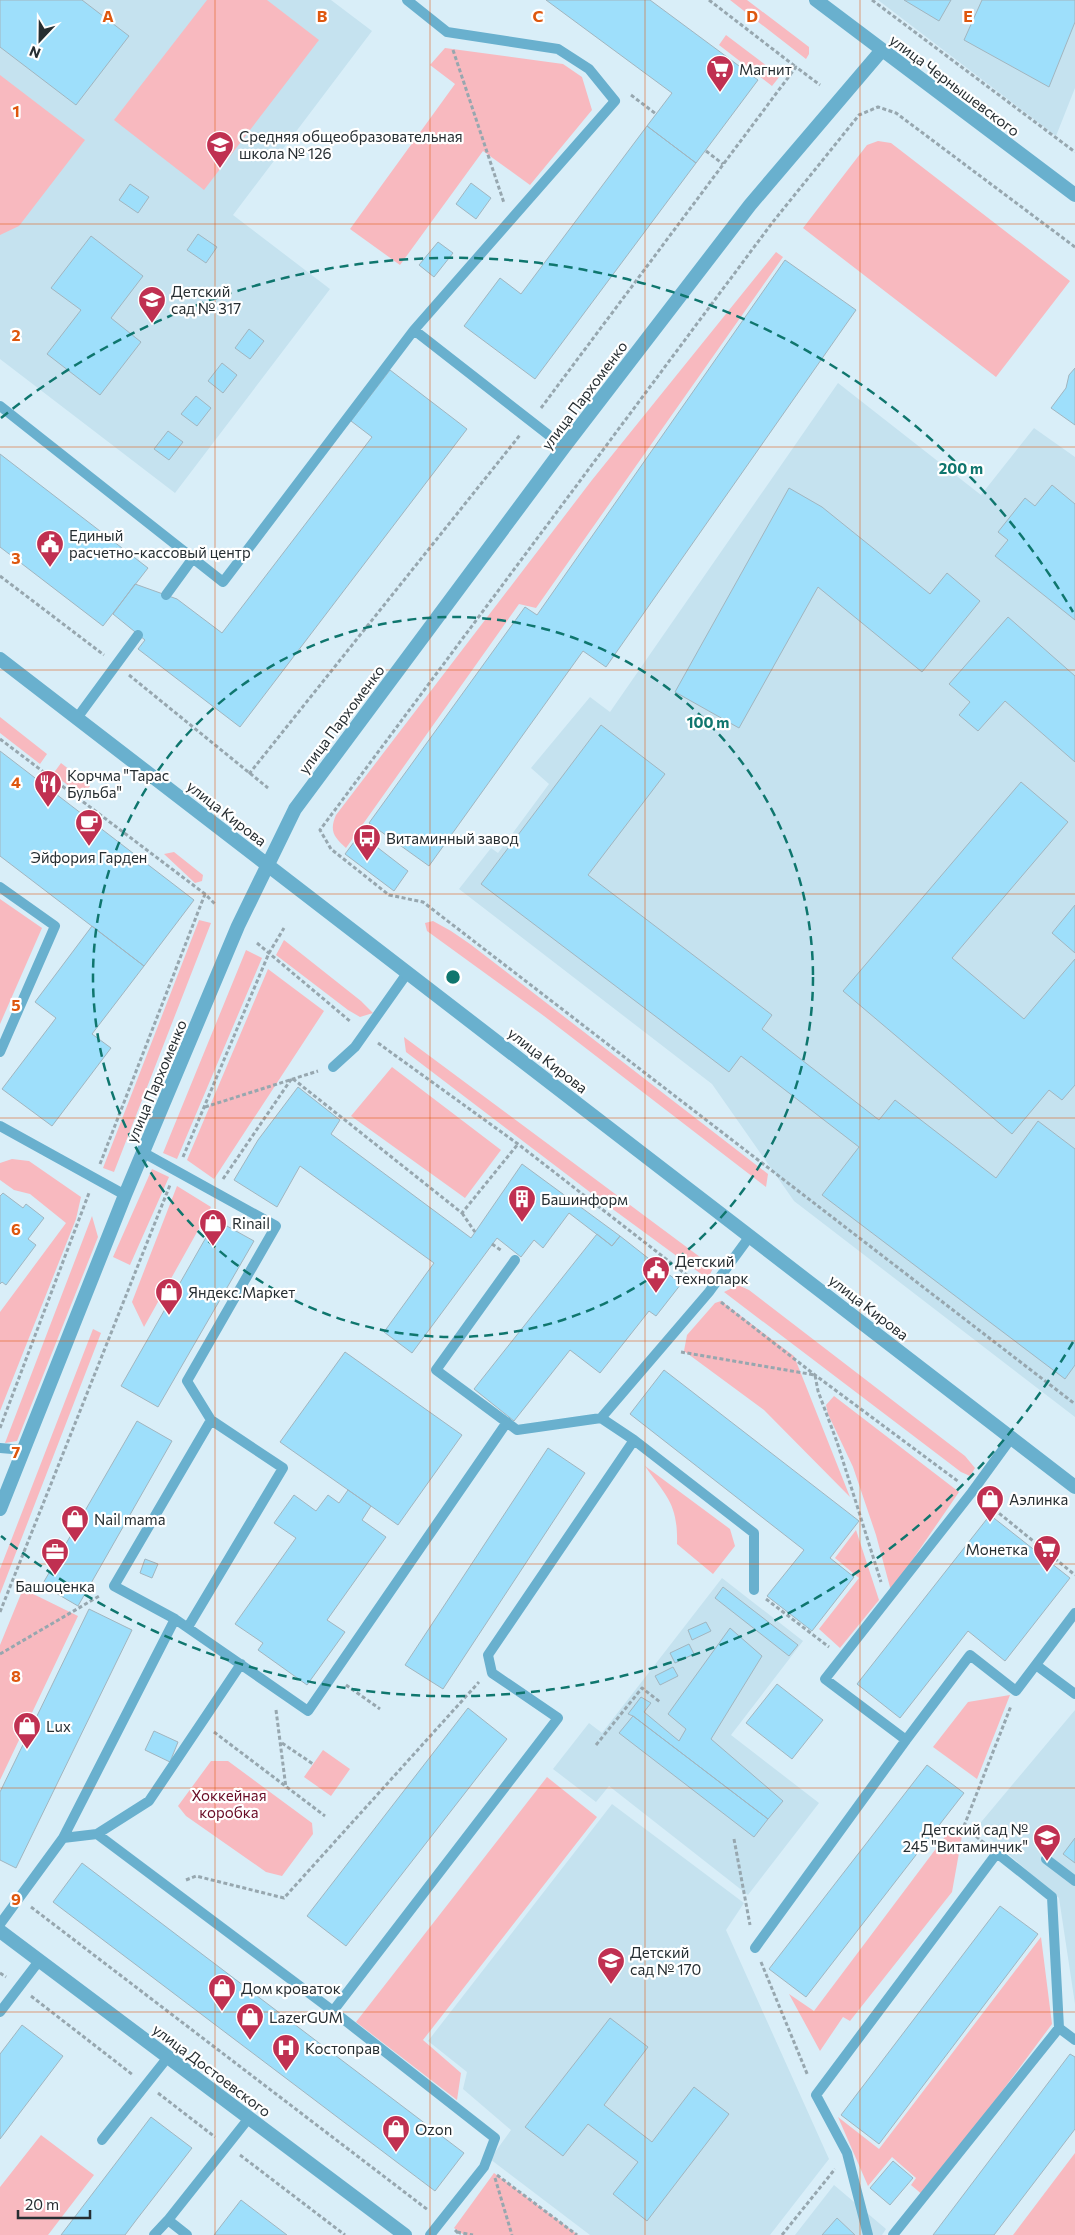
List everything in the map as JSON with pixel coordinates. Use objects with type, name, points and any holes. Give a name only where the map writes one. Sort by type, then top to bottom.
[{"type":"street","name":"улица Чернышевского","points":[[816,0],[1075,195]]},
{"type":"street","name":"улица Пархоменко","points":[[0,1509],[125,1195],[238,926],[295,809],[564,447],[750,206],[882,50]]},
{"type":"street","name":"улица Кирова","points":[[0,659],[1075,1486]]},
{"type":"street","name":"улица Достоевского","points":[[0,1931],[405,2235]]},
{"type":"lane","points":[[0,406],[223,582],[414,330],[615,101],[589,69],[558,50],[447,32],[407,0]]},
{"type":"lane","points":[[414,330],[564,447]]},
{"type":"lane","points":[[166,595],[193,558]]},
{"type":"lane","points":[[77,718],[138,634]]},
{"type":"lane","points":[[0,887],[55,926],[0,1052]]},
{"type":"lane","points":[[333,1066],[355,1046],[408,972]]},
{"type":"lane","points":[[0,1126],[125,1195]]},
{"type":"lane","points":[[144,1153],[276,1226],[187,1381],[211,1420],[284,1468],[188,1627]]},
{"type":"lane","points":[[514,1260],[436,1370],[517,1430],[601,1418],[709,1292],[750,1236]]},
{"type":"lane","points":[[601,1418],[634,1440],[754,1532],[754,1590]]},
{"type":"lane","points":[[211,1420],[114,1586],[176,1619],[308,1710],[507,1422]]},
{"type":"lane","points":[[906,1740],[825,1679],[972,1492],[1012,1437]]},
{"type":"lane","points":[[333,2010],[558,1718],[492,1673],[488,1654],[634,1440]]},
{"type":"lane","points":[[0,1448],[24,1450]]},
{"type":"lane","points":[[755,1948],[970,1655],[1016,1690],[1075,1613]]},
{"type":"lane","points":[[0,1924],[63,1838],[176,1619]]},
{"type":"lane","points":[[63,1838],[97,1834],[149,1801],[241,1664]]},
{"type":"lane","points":[[1036,1665],[1075,1694]]},
{"type":"lane","points":[[97,1834],[333,2010],[495,2138],[484,2167],[430,2235]]},
{"type":"lane","points":[[868,2235],[847,2153],[816,2095],[996,1853],[1052,1897],[1059,2028],[893,2235]]},
{"type":"lane","points":[[1046,1860],[1075,1881]]},
{"type":"lane","points":[[1,2010],[39,1961]]},
{"type":"lane","points":[[1059,2028],[1075,2040]]},
{"type":"lane","points":[[102,2140],[168,2057]]},
{"type":"lane","points":[[154,2235],[249,2118]]},
{"type":"lane","points":[[168,2220],[186,2235]]},
{"type":"path","points":[[709,0],[796,67]]},
{"type":"path","points":[[872,0],[1075,152]]},
{"type":"path","points":[[447,32],[510,221]]},
{"type":"path","points":[[615,101],[625,90],[656,114]]},
{"type":"path","points":[[1075,247],[896,113],[878,107],[859,115],[772,223],[320,830],[331,849],[388,895],[423,902],[1075,1404]]},
{"type":"path","points":[[706,151],[723,164]]},
{"type":"path","points":[[0,576],[116,664],[268,788]]},
{"type":"path","points":[[0,739],[205,894],[216,905]]},
{"type":"path","points":[[0,1612],[176,1171],[205,1108],[269,954],[284,928]]},
{"type":"path","points":[[257,943],[364,1034],[518,1144],[815,1375],[972,1492],[1075,1575]]},
{"type":"path","points":[[205,1108],[333,1066]]},
{"type":"path","points":[[214,1192],[292,1078]]},
{"type":"path","points":[[292,1078],[462,1213],[475,1232]]},
{"type":"path","points":[[462,1213],[518,1144]]},
{"type":"path","points":[[660,1348],[815,1375]]},
{"type":"path","points":[[815,1375],[818,1392],[837,1442],[887,1600]]},
{"type":"path","points":[[754,1590],[842,1657]]},
{"type":"path","points":[[0,1654],[84,1606]]},
{"type":"path","points":[[167,1887],[196,1876],[284,1898],[477,1683],[492,1673]]},
{"type":"path","points":[[333,1676],[380,1709]]},
{"type":"path","points":[[271,1685],[281,1743],[286,1789]]},
{"type":"path","points":[[596,1745],[642,1688],[660,1702]]},
{"type":"path","points":[[996,1853],[964,1826],[1016,1690]]},
{"type":"path","points":[[202,1723],[286,1789],[325,1816]]},
{"type":"path","points":[[281,1743],[313,1764]]},
{"type":"path","points":[[734,1839],[755,1948],[816,2095]]},
{"type":"path","points":[[19,1898],[460,2235]]},
{"type":"path","points":[[0,1973],[345,2235]]},
{"type":"path","points":[[782,2235],[847,2153]]},
{"type":"path","points":[[512,2235],[494,2173],[577,2235]]},
{"type":"path","points":[[456,2232],[473,2235]]},
{"type":"shaded area","points":[[0,0],[331,0],[372,31],[233,215],[330,289],[175,493],[0,359]]},
{"type":"shaded area","points":[[878,0],[1075,0],[1075,88],[1056,136]]},
{"type":"shaded area","points":[[838,383],[981,495],[1034,428],[1075,457],[1075,1417],[794,1201],[712,1084],[459,889],[491,848],[498,853],[549,784],[531,768],[590,697],[610,712]]},
{"type":"shaded area","points":[[722,1578],[803,1641],[731,1735],[819,1803],[748,1895],[609,1786],[596,1802],[553,1769],[589,1723],[602,1733]]},
{"type":"shaded area","name":"Детский сад № 245 \"Витаминчик\"","points":[[1075,1710],[1075,2004],[1059,1898],[977,1827]]},
{"type":"shaded area","name":"Детский сад № 170","points":[[612,1804],[744,1903],[726,1930],[829,2159],[770,2235],[590,2235],[490,2159],[511,2130],[463,2089],[467,2072],[428,2041]]},
{"type":"shaded area","points":[[834,2185],[886,2229],[882,2235],[795,2235]]},
{"type":"green space","points":[[207,0],[267,0],[319,40],[204,190],[114,120]]},
{"type":"green space","points":[[730,0],[747,0],[809,47],[809,54],[806,59]]},
{"type":"green space","points":[[726,35],[780,76],[772,86],[719,45]]},
{"type":"green space","points":[[445,48],[563,64],[582,77],[592,110],[530,185],[483,151],[400,265],[350,229],[455,84],[430,65]]},
{"type":"green space","points":[[0,75],[85,140],[19,226],[0,235]]},
{"type":"green space","points":[[878,141],[891,143],[1070,281],[996,377],[803,228],[867,145]]},
{"type":"green space","points":[[776,252],[783,257],[536,608],[519,604],[346,848],[338,840],[333,830],[336,815],[592,480]]},
{"type":"green space","points":[[0,717],[47,754],[40,764],[0,733]]},
{"type":"green space","points":[[61,763],[90,786],[82,796],[53,774]]},
{"type":"green space","points":[[174,852],[203,875],[202,881],[195,883],[164,854]]},
{"type":"green space","points":[[0,899],[42,928],[0,1024]]},
{"type":"green space","points":[[199,920],[211,923],[114,1172],[103,1168]]},
{"type":"green space","points":[[433,921],[470,944],[768,1174],[766,1187],[544,1016],[427,931],[425,923]]},
{"type":"green space","points":[[284,940],[361,1001],[373,1013],[360,1017],[348,1010],[276,955]]},
{"type":"green space","points":[[246,950],[262,958],[177,1159],[163,1153]]},
{"type":"green space","points":[[268,969],[324,1011],[214,1179],[187,1160]]},
{"type":"green space","points":[[404,1037],[704,1260],[713,1268],[708,1279],[603,1202],[406,1052]]},
{"type":"green space","points":[[392,1067],[501,1150],[465,1198],[351,1116]]},
{"type":"green space","points":[[12,1159],[29,1161],[81,1197],[76,1219],[0,1411],[0,1312],[66,1223],[30,1194],[14,1190],[0,1180],[0,1163]]},
{"type":"green space","points":[[152,1169],[169,1177],[130,1265],[113,1257]]},
{"type":"green space","points":[[177,1186],[211,1207],[144,1327],[132,1302]]},
{"type":"green space","points":[[92,1216],[98,1237],[17,1441],[5,1443]]},
{"type":"green space","points":[[738,1285],[749,1290],[965,1456],[975,1468],[970,1476],[961,1472],[724,1292]]},
{"type":"green space","points":[[721,1301],[794,1356],[850,1497],[764,1410],[684,1351],[687,1335],[715,1303]]},
{"type":"green space","points":[[93,1329],[101,1333],[0,1594],[0,1569]]},
{"type":"green space","points":[[834,1396],[959,1492],[891,1591],[876,1535],[853,1467],[828,1414],[826,1405]]},
{"type":"green space","points":[[645,1466],[730,1529],[735,1546],[713,1574],[677,1544],[676,1519],[670,1502]]},
{"type":"green space","points":[[856,1530],[879,1600],[840,1648],[819,1629],[859,1578],[835,1558]]},
{"type":"green space","points":[[23,1589],[78,1616],[0,1780],[0,1645]]},
{"type":"green space","points":[[1010,1695],[977,1779],[933,1747],[968,1702]]},
{"type":"green space","points":[[323,1750],[350,1769],[331,1796],[304,1777]]},
{"type":"green space","name":"Хоккейная коробка","points":[[211,1761],[228,1761],[312,1823],[313,1834],[282,1876],[266,1872],[186,1816],[178,1806]]},
{"type":"green space","points":[[547,1777],[597,1817],[423,2040],[461,2073],[457,2100],[356,2022]]},
{"type":"green space","points":[[953,1826],[962,1836],[952,1892],[850,2021],[843,2017],[820,2051],[789,1994],[814,2011]]},
{"type":"green space","points":[[1041,1937],[1052,2024],[924,2196],[911,2185],[916,2178],[892,2157],[868,2186],[838,2117],[879,2149]]},
{"type":"green space","points":[[41,2135],[94,2175],[48,2235],[0,2235],[0,2187]]},
{"type":"green space","points":[[1075,2153],[1075,2235],[1013,2235]]},
{"type":"green space","points":[[494,2173],[578,2235],[464,2235],[454,2228]]},
{"type":"building","points":[[0,0],[82,0],[129,36],[76,105],[0,47]]},
{"type":"building","points":[[546,0],[650,0],[758,80],[696,163],[647,126],[672,93]]},
{"type":"building","points":[[904,0],[951,0],[939,21]]},
{"type":"building","points":[[982,0],[1075,0],[1075,22],[1049,87],[964,40]]},
{"type":"building","points":[[647,126],[696,163],[535,379],[464,326],[500,278],[521,294]]},
{"type":"building","points":[[471,183],[491,198],[476,219],[456,204]]},
{"type":"building","points":[[130,184],[149,197],[138,213],[119,200]]},
{"type":"building","points":[[198,234],[217,247],[206,263],[187,250]]},
{"type":"building","points":[[91,236],[143,276],[111,318],[141,342],[100,395],[47,354],[81,310],[51,288]]},
{"type":"building","points":[[438,242],[453,253],[434,277],[419,265]]},
{"type":"building","points":[[785,260],[856,310],[606,667],[583,651],[429,866],[369,823],[525,607],[537,615]]},
{"type":"building","points":[[249,329],[264,341],[250,359],[235,348]]},
{"type":"building","points":[[222,363],[237,375],[223,393],[208,381]]},
{"type":"building","points":[[1075,368],[1075,425],[1051,408],[1066,388],[1069,375]]},
{"type":"building","points":[[390,370],[467,429],[240,727],[138,649],[145,640],[113,614],[135,584],[177,599],[222,633],[372,437],[351,421]]},
{"type":"building","points":[[196,396],[211,408],[197,426],[181,414]]},
{"type":"building","points":[[168,431],[183,442],[169,460],[154,449]]},
{"type":"building","points":[[0,454],[148,568],[103,626],[0,547]]},
{"type":"building","points":[[1052,485],[1075,504],[1075,620],[995,556],[1008,540],[998,532],[1025,498],[1035,506]]},
{"type":"building","points":[[789,488],[822,507],[930,594],[947,573],[980,601],[922,672],[818,587],[739,728],[675,692]]},
{"type":"building","points":[[1008,617],[1075,676],[1075,762],[1005,701],[978,731],[959,715],[970,702],[949,684]]},
{"type":"building","points":[[601,725],[665,774],[588,875],[772,1015],[762,1029],[879,1120],[895,1100],[996,1178],[1038,1121],[1075,1149],[1075,1365],[1065,1379],[822,1195],[859,1147],[741,1056],[729,1072],[481,884]]},
{"type":"building","points":[[0,751],[194,900],[144,966],[0,856]]},
{"type":"building","points":[[1021,782],[1068,822],[952,958],[1024,1019],[1075,959],[1075,1085],[1062,1100],[1049,1090],[1012,1134],[843,991]]},
{"type":"building","points":[[360,834],[408,871],[394,891],[345,854]]},
{"type":"building","points":[[1075,905],[1075,953],[1052,933]]},
{"type":"building","points":[[92,926],[144,966],[92,1034],[111,1048],[52,1126],[2,1089],[56,1018],[35,1002]]},
{"type":"building","name":"Башинформ","points":[[298,1087],[340,1120],[331,1134],[471,1238],[522,1164],[620,1236],[612,1246],[569,1213],[543,1248],[534,1240],[521,1257],[497,1238],[412,1353],[384,1332],[434,1263],[300,1166],[277,1207],[234,1180],[258,1140]]},
{"type":"building","points":[[3,1193],[23,1208],[26,1204],[44,1218],[28,1239],[36,1245],[6,1285],[2,1282],[0,1284],[0,1196]]},
{"type":"building","points":[[216,1220],[254,1241],[158,1407],[121,1386]]},
{"type":"building","points":[[597,1234],[612,1246],[620,1236],[681,1284],[656,1316],[649,1311],[600,1373],[570,1350],[514,1421],[474,1389]]},
{"type":"building","points":[[345,1352],[462,1435],[398,1525],[280,1442]]},
{"type":"building","points":[[664,1370],[859,1521],[830,1558],[854,1577],[812,1631],[767,1596],[804,1550],[630,1414]]},
{"type":"building","points":[[137,1421],[172,1441],[78,1606],[42,1585]]},
{"type":"building","points":[[548,1448],[585,1473],[443,1689],[405,1665]]},
{"type":"building","points":[[348,1490],[371,1506],[362,1520],[386,1537],[327,1620],[345,1632],[307,1685],[258,1650],[263,1643],[235,1624],[296,1538],[274,1523],[294,1495],[316,1511],[328,1495],[339,1503]]},
{"type":"building","points":[[990,1515],[1070,1578],[1005,1661],[968,1631],[900,1718],[857,1684]]},
{"type":"building","points":[[145,1559],[158,1564],[152,1578],[140,1573]]},
{"type":"building","points":[[723,1587],[798,1645],[789,1656],[715,1598]]},
{"type":"building","points":[[89,1609],[132,1630],[16,1868],[0,1860],[0,1792]]},
{"type":"building","points":[[706,1622],[711,1631],[692,1640],[688,1630]]},
{"type":"building","points":[[730,1628],[762,1656],[711,1739],[783,1801],[768,1819],[628,1714],[641,1697],[651,1703],[644,1712],[679,1741],[686,1729],[668,1714]]},
{"type":"building","points":[[689,1644],[694,1654],[675,1663],[670,1653]]},
{"type":"building","points":[[673,1667],[678,1676],[660,1685],[655,1676]]},
{"type":"building","points":[[777,1684],[823,1720],[792,1759],[746,1723]]},
{"type":"building","points":[[468,1708],[507,1739],[346,1946],[307,1916]]},
{"type":"building","points":[[633,1716],[768,1819],[754,1837],[619,1733]]},
{"type":"building","points":[[154,1731],[178,1742],[170,1762],[145,1750]]},
{"type":"building","points":[[927,1765],[964,1793],[806,1997],[769,1969]]},
{"type":"building","points":[[1075,1838],[1075,1863],[1063,1854]]},
{"type":"building","points":[[82,1863],[464,2153],[435,2191],[53,1902]]},
{"type":"building","points":[[1000,1906],[1038,1934],[879,2144],[841,2115]]},
{"type":"building","points":[[610,2018],[648,2047],[604,2105],[652,2142],[694,2087],[729,2114],[647,2221],[613,2194],[638,2162],[588,2124],[563,2156],[525,2127]]},
{"type":"building","points":[[22,2025],[63,2056],[0,2139],[0,2054]]},
{"type":"building","points":[[1070,2054],[1075,2057],[1075,2129],[994,2235],[933,2235]]},
{"type":"building","points":[[151,2117],[192,2148],[125,2235],[61,2235]]},
{"type":"building","points":[[893,2161],[913,2178],[890,2205],[870,2188]]},
{"type":"building","points":[[241,2200],[287,2235],[214,2235]]},
{"type":"building","points":[[837,2218],[855,2235],[822,2235]]},
{"type":"place","name":"Магнит","points":[[720,93]]},
{"type":"place","name":"Средняя общеобразовательная школа № 126","points":[[220,169]]},
{"type":"place","name":"Детский сад № 317","points":[[152,324]]},
{"type":"place","name":"Единый расчетно-кассовый центр","points":[[50,568]]},
{"type":"place","name":"Корчма \"Тарас Бульба\"","points":[[48,808]]},
{"type":"place","name":"Эйфория Гарден","points":[[89,847]]},
{"type":"place","name":"Витаминный завод","points":[[367,862]]},
{"type":"place","name":"Башинформ","points":[[522,1223]]},
{"type":"place","name":"Rinail","points":[[213,1247]]},
{"type":"place","name":"Детский технопарк","points":[[656,1294]]},
{"type":"place","name":"Яндекс.Маркет","points":[[169,1316]]},
{"type":"place","name":"Аэлинка","points":[[990,1523]]},
{"type":"place","name":"Nail mama","points":[[75,1543]]},
{"type":"place","name":"Монетка","points":[[1047,1573]]},
{"type":"place","name":"Башоценка","points":[[55,1576]]},
{"type":"place","name":"Lux","points":[[27,1750]]},
{"type":"place","name":"Детский сад № 245 \"Витаминчик\"","points":[[1047,1862]]},
{"type":"place","name":"Детский сад № 170","points":[[611,1985]]},
{"type":"place","name":"Дом кроваток","points":[[222,2012]]},
{"type":"place","name":"LazerGUM","points":[[250,2041]]},
{"type":"place","name":"Костоправ","points":[[286,2072]]},
{"type":"place","name":"Ozon","points":[[396,2153]]}]
